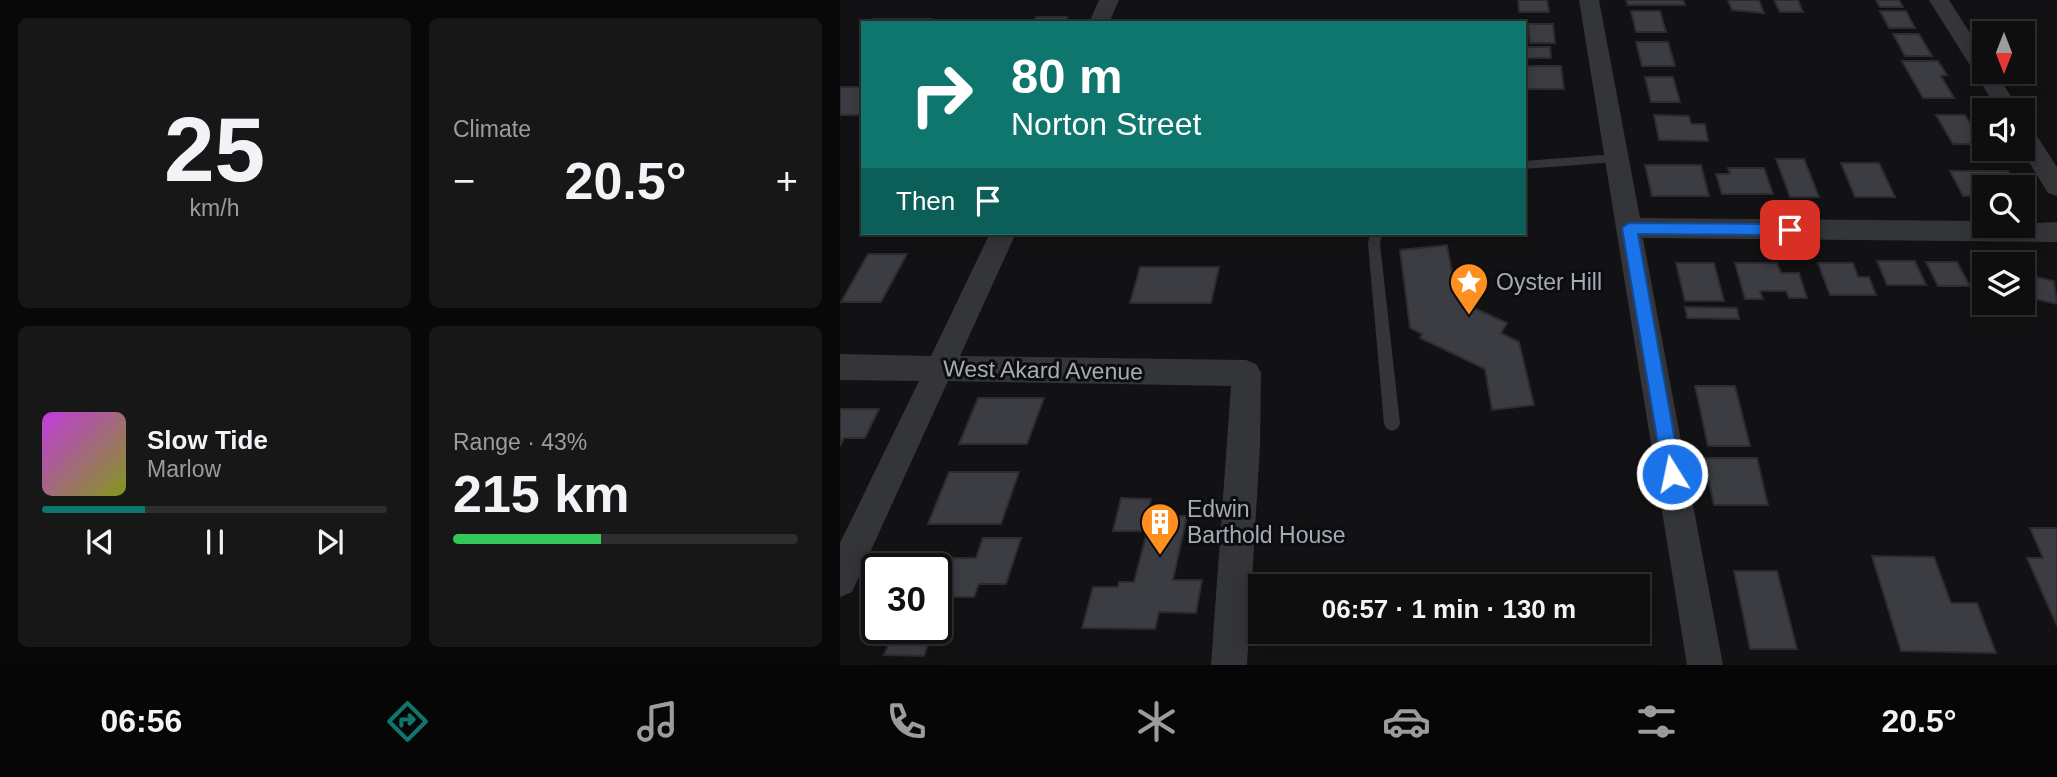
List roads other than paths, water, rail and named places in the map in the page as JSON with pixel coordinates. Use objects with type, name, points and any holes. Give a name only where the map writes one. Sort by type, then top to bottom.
[{"type":"street","points":[[1100,21],[1109,0]]},
{"type":"street","points":[[1589,0],[1705,665]]},
{"type":"street","points":[[1939,0],[2001,98]]},
{"type":"street","points":[[2035,152],[2057,187]]},
{"type":"street","points":[[1629,228],[2057,232]]},
{"type":"street","points":[[840,580],[942,368],[1002,235]]},
{"type":"street","name":"West Akard Avenue","points":[[840,367],[1247,373],[1247,427],[1231,592],[1229,665]]},
{"type":"lane","points":[[1526,166],[1616,158]]},
{"type":"lane","points":[[1376,235],[1374,244],[1392,424]]},
{"type":"place","name":"Oyster Hill","points":[[1469,316]]},
{"type":"place","name":"Edwin Barthold House","points":[[1160,556]]}]
